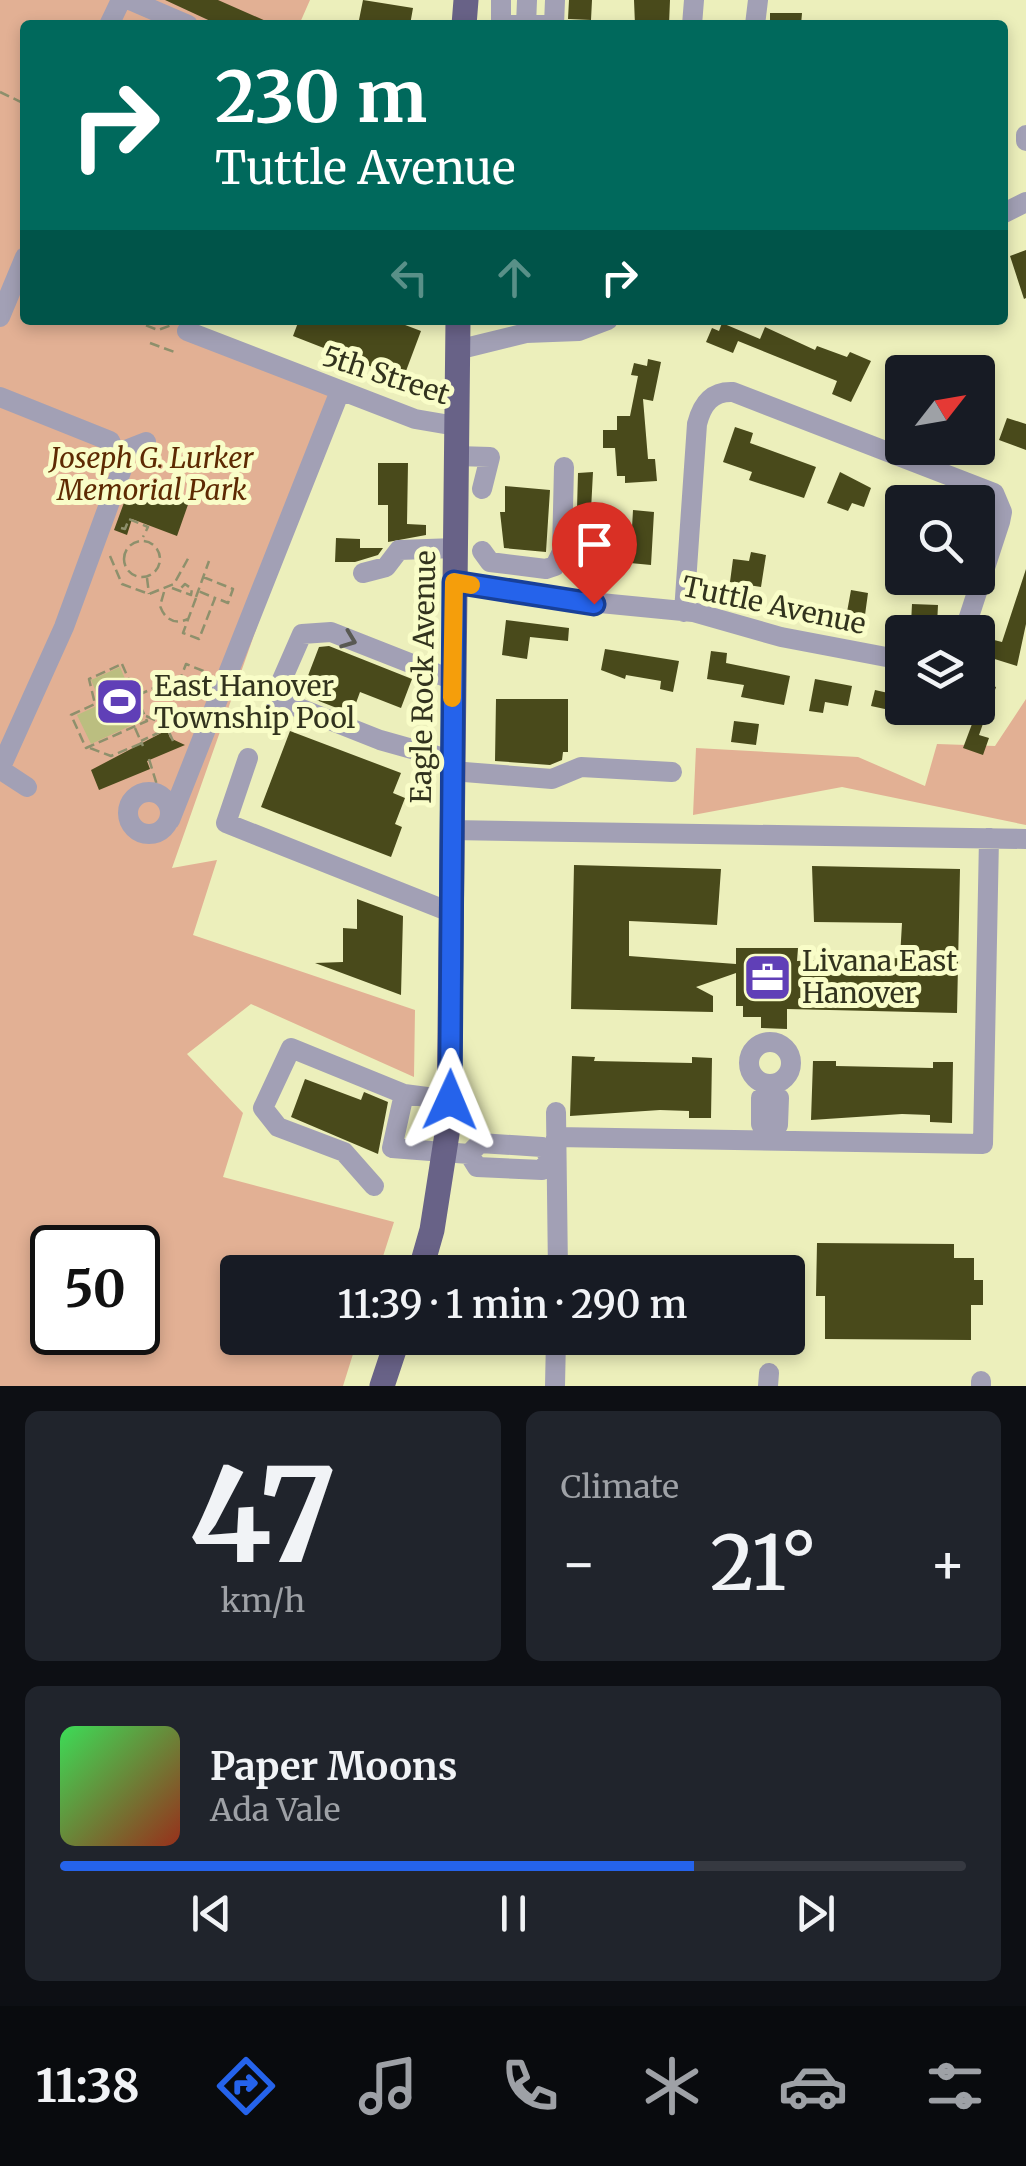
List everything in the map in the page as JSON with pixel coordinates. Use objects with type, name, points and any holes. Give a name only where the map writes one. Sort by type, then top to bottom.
[{"type":"main road","name":"Eagle Rock Avenue","points":[[425,1255],[457,1153],[450,1100],[450,830],[458,325]]},
{"type":"main road","points":[[382,1386],[392,1355]]},
{"type":"street","points":[[130,0],[176,20]]},
{"type":"street","points":[[0,318],[20,269]]},
{"type":"street","points":[[457,350],[498,330],[579,331],[595,325]]},
{"type":"street","name":"5th Street","points":[[187,331],[340,392],[437,426],[456,426]]},
{"type":"street","points":[[170,820],[169,805],[160,794],[139,794],[129,805],[128,819],[136,830],[149,835],[162,831],[170,820],[340,392]]},
{"type":"street","points":[[684,612],[696,424],[700,410],[713,395],[733,392],[977,483],[998,500],[1000,522],[970,615]]},
{"type":"street","points":[[0,397],[110,441],[118,453],[120,485],[1,770],[26,787]]},
{"type":"street","points":[[118,453],[146,442]]},
{"type":"street","points":[[457,456],[490,456],[482,489]]},
{"type":"street","points":[[532,596],[562,552],[564,466]]},
{"type":"street","points":[[363,573],[386,567],[399,550],[455,548]]},
{"type":"street","points":[[482,551],[490,562],[546,569],[555,566]]},
{"type":"street","name":"Tuttle Avenue","points":[[454,582],[532,596],[684,612],[781,637],[885,657]]},
{"type":"street","points":[[453,680],[315,630],[302,634],[274,698],[452,766],[552,779],[581,768],[672,772]]},
{"type":"street","points":[[248,758],[226,824],[450,912]]},
{"type":"street","points":[[450,830],[1026,839]]},
{"type":"street","points":[[554,1151],[769,1136],[983,1144],[989,838]]},
{"type":"street","points":[[374,1186],[344,1152],[278,1127],[263,1108],[291,1048],[404,1094],[450,1100]]},
{"type":"street","points":[[769,1136],[778,1124],[779,1098],[771,1088]]},
{"type":"street","points":[[404,1094],[392,1148],[457,1153],[478,1167],[542,1170],[554,1151]]},
{"type":"street","points":[[556,1112],[558,1255]]},
{"type":"street","points":[[554,1386],[555,1355]]},
{"type":"path","points":[[172,325],[187,331]]},
{"type":"path","points":[[150,343],[178,353]]},
{"type":"path","points":[[105,522],[125,529],[128,519],[148,527],[142,540],[128,548],[124,559],[132,578],[147,576],[158,564],[160,552],[152,542],[142,540]]},
{"type":"path","points":[[112,544],[110,560],[117,578],[128,588],[149,594],[170,587],[190,554]]},
{"type":"path","points":[[193,596],[209,561]]},
{"type":"path","points":[[147,576],[149,594]]},
{"type":"path","points":[[198,592],[228,603],[233,589],[203,577]]},
{"type":"path","points":[[178,591],[188,585],[193,596],[183,633],[199,639],[214,598]]},
{"type":"path","points":[[170,587],[193,596]]},
{"type":"path","points":[[164,590],[160,606],[168,619],[176,622],[188,618]]},
{"type":"path","points":[[88,747],[148,721],[145,716],[136,696],[122,664],[89,678],[95,704],[71,714],[88,747],[111,756],[160,732],[163,723],[178,684],[186,664],[206,672],[197,692],[178,684],[170,681],[136,696]]},
{"type":"path","points":[[145,716],[163,723],[173,741]]},
{"type":"path","points":[[134,726],[142,743]]},
{"type":"path","points":[[149,759],[160,794]]},
{"type":"green space","name":"Joseph G. Lurker Memorial Park","points":[[0,0],[310,0],[301,20],[20,20],[20,325],[196,325],[340,391],[172,868],[217,860],[193,935],[415,1010],[414,1077],[251,1004],[187,1054],[243,1113],[223,1177],[394,1222],[383,1255],[220,1255],[220,1355],[353,1355],[343,1386],[0,1386]]},
{"type":"green space","points":[[1026,699],[1026,825],[842,787],[693,815],[696,748],[858,757],[925,786],[937,744],[995,746]]},
{"type":"shaded area","points":[[120,667],[143,720],[91,744],[77,715],[101,704],[91,680]]},
{"type":"building","points":[[165,0],[218,0],[264,20],[208,20]]},
{"type":"building","points":[[363,0],[413,8],[411,20],[359,20]]},
{"type":"building","points":[[569,0],[592,0],[591,20],[568,19]]},
{"type":"building","points":[[634,0],[670,0],[669,20],[635,20]]},
{"type":"building","points":[[770,13],[802,13],[801,20],[770,20]]},
{"type":"building","points":[[1026,250],[1026,298],[1024,299],[1010,256]]},
{"type":"building","points":[[297,325],[405,325],[421,331],[403,379],[293,336]]},
{"type":"building","points":[[721,325],[727,325],[760,339],[765,327],[815,350],[817,346],[847,357],[850,352],[871,361],[851,402],[832,394],[837,381],[738,341],[733,353],[706,342],[712,328],[719,331]]},
{"type":"building","points":[[648,359],[661,362],[653,401],[643,399],[648,459],[655,459],[657,481],[625,483],[625,476],[617,476],[615,448],[603,448],[603,430],[617,430],[617,416],[630,416],[638,376],[631,375],[634,363],[647,366]]},
{"type":"building","points":[[1007,418],[1026,424],[1026,450],[999,440]]},
{"type":"building","points":[[735,427],[753,433],[750,443],[816,467],[804,498],[749,480],[752,472],[723,462]]},
{"type":"building","points":[[378,463],[408,463],[407,524],[426,525],[426,535],[388,542],[388,505],[378,505]]},
{"type":"building","points":[[593,472],[591,510],[577,509],[578,473]]},
{"type":"building","points":[[840,472],[871,488],[864,507],[852,503],[848,511],[827,503]]},
{"type":"building","points":[[145,482],[190,499],[177,536],[132,519],[127,535],[114,530],[129,489],[141,494]]},
{"type":"building","points":[[505,486],[550,490],[546,552],[504,548],[500,512],[505,512]]},
{"type":"building","points":[[633,510],[654,512],[651,565],[630,563]]},
{"type":"building","points":[[336,538],[360,539],[360,548],[383,548],[378,555],[355,562],[335,562]]},
{"type":"building","points":[[588,539],[604,539],[604,571],[589,572]]},
{"type":"building","points":[[751,552],[766,555],[761,587],[730,582],[733,559],[749,561]]},
{"type":"building","points":[[1026,569],[1026,624],[1017,666],[995,659],[995,640],[1002,642]]},
{"type":"building","points":[[851,590],[868,593],[865,615],[847,612]]},
{"type":"building","points":[[912,604],[938,605],[938,615],[911,615]]},
{"type":"building","points":[[506,620],[569,628],[568,641],[530,637],[527,659],[502,655]]},
{"type":"building","points":[[329,646],[412,679],[401,708],[360,692],[352,714],[301,694],[319,647]]},
{"type":"building","points":[[605,649],[679,661],[673,692],[660,689],[661,681],[626,675],[625,679],[601,670]]},
{"type":"building","points":[[711,651],[727,653],[726,663],[790,676],[784,705],[741,697],[744,685],[707,679]]},
{"type":"building","points":[[815,679],[852,686],[848,706],[825,702],[823,713],[809,711]]},
{"type":"building","points":[[875,690],[885,692],[885,709],[871,706]]},
{"type":"building","points":[[496,699],[568,699],[568,752],[563,752],[562,760],[550,765],[495,761]]},
{"type":"building","points":[[734,721],[759,724],[756,745],[731,742]]},
{"type":"building","points":[[972,725],[983,725],[979,735],[989,738],[983,755],[963,748]]},
{"type":"building","points":[[167,730],[170,738],[185,745],[147,761],[150,769],[99,790],[91,770]]},
{"type":"building","points":[[290,731],[401,773],[393,793],[405,798],[395,824],[402,827],[391,857],[261,807]]},
{"type":"building","points":[[574,865],[721,869],[717,925],[629,921],[629,956],[736,964],[736,948],[798,948],[797,961],[900,958],[902,923],[814,922],[812,866],[960,869],[957,1013],[787,1009],[787,1029],[761,1028],[761,1017],[743,1017],[743,1006],[736,1006],[736,973],[696,987],[713,996],[713,1012],[571,1009]]},
{"type":"building","points":[[357,899],[403,916],[401,995],[315,963],[343,962],[343,928],[357,929]]},
{"type":"building","points":[[572,1056],[595,1057],[594,1061],[692,1063],[692,1057],[712,1058],[711,1118],[689,1118],[689,1111],[660,1110],[570,1116]]},
{"type":"building","points":[[813,1061],[836,1061],[836,1066],[933,1068],[933,1062],[953,1062],[952,1123],[930,1122],[930,1115],[902,1114],[811,1120]]},
{"type":"building","points":[[305,1079],[361,1100],[364,1092],[388,1102],[378,1154],[291,1117]]},
{"type":"building","points":[[817,1243],[954,1244],[954,1258],[974,1258],[974,1280],[983,1280],[983,1305],[971,1305],[971,1340],[825,1339],[825,1296],[816,1296]]},
{"type":"slow traffic","points":[[452,698],[454,582],[471,585]]},
{"type":"place","name":"East Hanover Township Pool","points":[[119,702]]},
{"type":"place","name":"Livana East Hanover","points":[[767,977]]},
{"type":"route","points":[[450,1100],[454,582],[594,604]]}]
